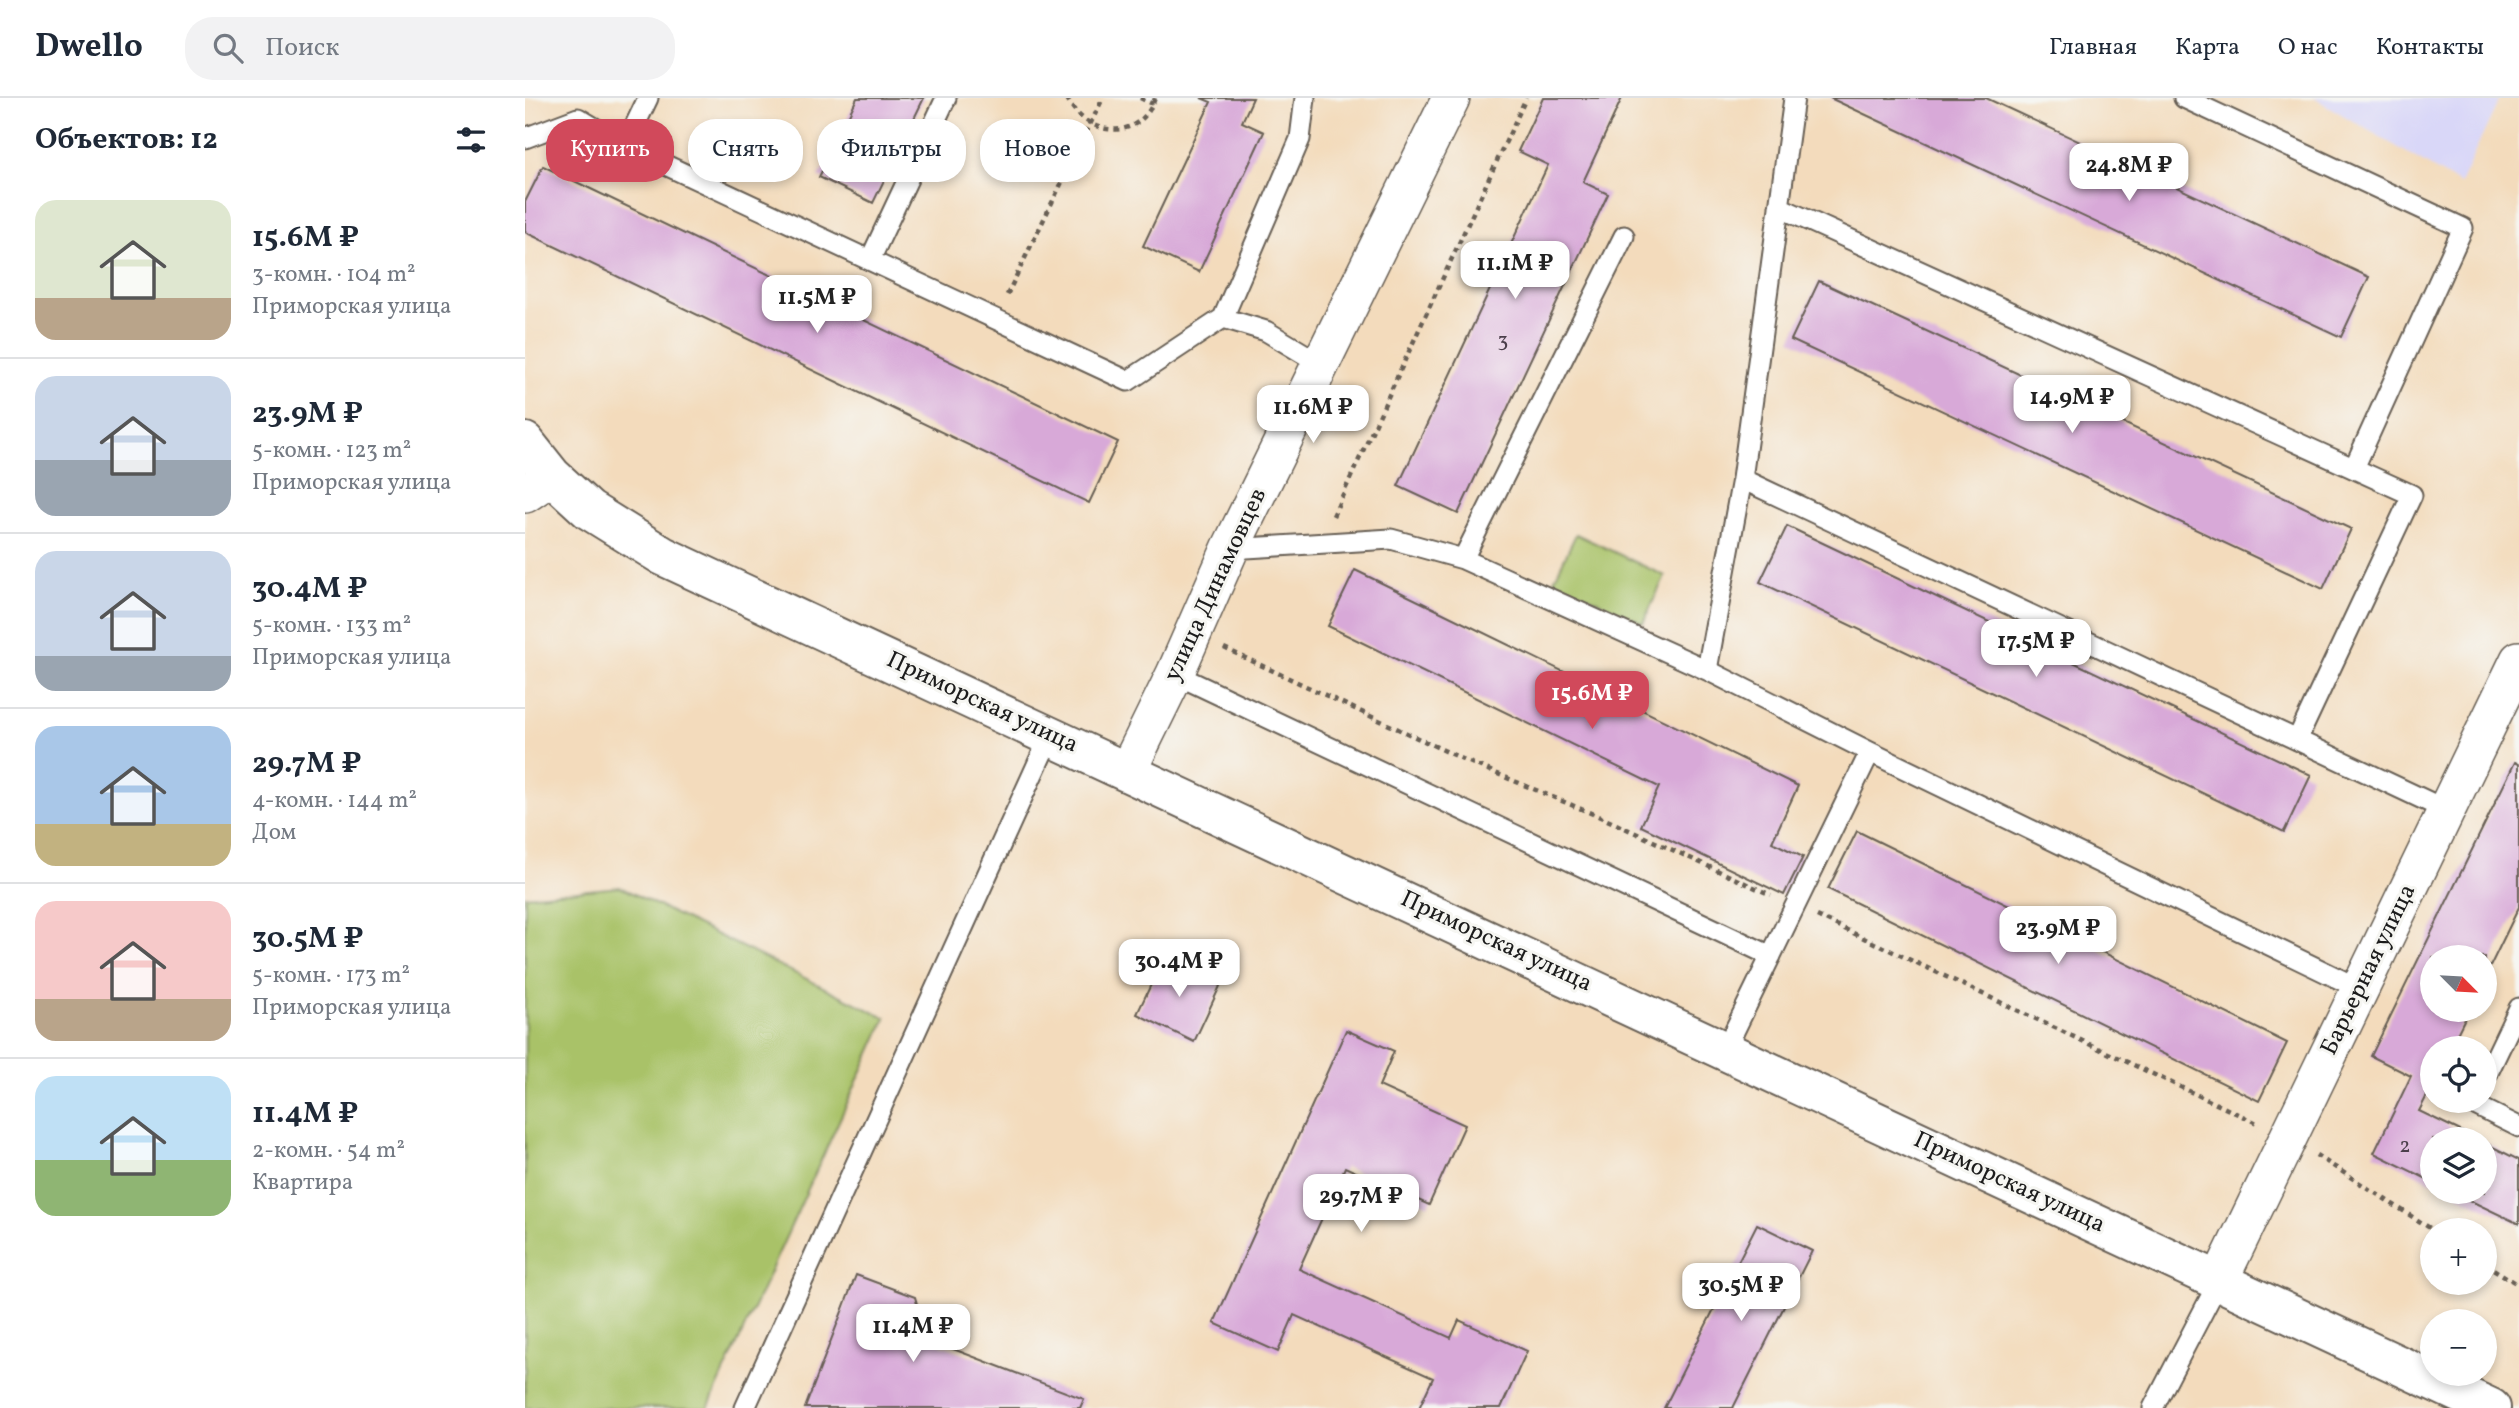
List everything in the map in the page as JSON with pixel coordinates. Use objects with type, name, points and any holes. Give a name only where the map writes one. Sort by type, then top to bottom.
[{"type":"highway","name":"Приморская улица","points":[[525,442],[538,485],[589,510],[663,556],[1051,734],[2491,1408]]},
{"type":"street","name":"улица Динамовцев","points":[[1128,770],[1175,674],[1230,549],[1451,98]]},
{"type":"street","name":"Барьерная улица","points":[[2219,1281],[2519,660]]},
{"type":"lane","points":[[638,119],[648,98]]},
{"type":"lane","points":[[870,260],[946,98]]},
{"type":"lane","points":[[674,169],[1128,381],[1223,318],[1300,139],[1305,98]]},
{"type":"lane","points":[[1707,670],[1742,479],[1794,98]]},
{"type":"lane","points":[[2184,98],[2463,228],[2354,468]]},
{"type":"lane","points":[[525,138],[546,130]]},
{"type":"lane","points":[[1779,207],[2412,495],[2297,740]]},
{"type":"lane","points":[[1463,559],[1624,236]]},
{"type":"lane","points":[[1223,318],[1266,331],[1321,364]]},
{"type":"lane","points":[[1742,479],[2446,810]]},
{"type":"lane","points":[[1230,549],[1391,539],[1463,559],[1707,670],[1870,752],[2360,989]]},
{"type":"lane","points":[[1175,674],[1772,956]]},
{"type":"lane","points":[[745,1408],[1051,734]]},
{"type":"lane","points":[[1725,1050],[1870,752]]},
{"type":"lane","points":[[2497,1054],[2519,1009]]},
{"type":"lane","points":[[2491,1113],[2519,1127]]},
{"type":"lane","points":[[2153,1408],[2219,1281]]},
{"type":"path","points":[[1067,98],[1073,109],[1084,119]]},
{"type":"path","points":[[1093,119],[1103,98]]},
{"type":"path","points":[[1140,98],[1153,104]]},
{"type":"path","points":[[1095,127],[1102,130],[1126,128],[1137,123],[1156,98]]},
{"type":"path","points":[[1320,545],[1526,98]]},
{"type":"path","points":[[995,319],[1062,182]]},
{"type":"path","points":[[2497,1271],[2519,1285]]},
{"type":"shaded area","points":[[2314,98],[2500,98],[2460,184]]},
{"type":"green space","points":[[1576,534],[1665,576],[1643,623],[1554,580]]},
{"type":"green space","points":[[620,887],[886,1018],[708,1408],[525,1408],[525,896]]},
{"type":"building","points":[[857,98],[924,98],[914,119],[847,119]]},
{"type":"building","points":[[1201,98],[1253,98],[1242,122],[1264,132],[1199,272],[1143,246],[1211,102]]},
{"type":"building","points":[[1543,98],[1622,98],[1583,182],[1608,194],[1458,514],[1398,486],[1548,165],[1518,151]]},
{"type":"building","points":[[1830,98],[1986,98],[2369,277],[2341,337]]},
{"type":"building","points":[[543,166],[546,167],[546,182],[576,182],[1118,442],[1089,503],[525,232],[525,202]]},
{"type":"building","points":[[829,182],[883,182],[873,203]]},
{"type":"building","points":[[1819,281],[2351,529],[2323,589],[1791,340]]},
{"type":"building","points":[[1787,526],[2311,775],[2284,832],[1760,582]]},
{"type":"building","points":[[1355,570],[1798,786],[1772,842],[1803,857],[1784,895],[1641,826],[1659,787],[1328,626]]},
{"type":"building","points":[[2515,762],[2519,764],[2519,907],[2497,952],[2497,945],[2425,945]]},
{"type":"building","points":[[1857,831],[2287,1043],[2259,1101],[1828,889]]},
{"type":"building","points":[[2420,956],[2420,1022],[2463,1022],[2456,1036],[2420,1036],[2419,1111],[2452,1127],[2420,1127],[2420,1176],[2374,1153],[2411,1076],[2371,1056]]},
{"type":"building","points":[[1164,957],[1221,984],[1194,1042],[1137,1014]]},
{"type":"building","points":[[1346,1030],[1394,1051],[1379,1086],[1465,1125],[1429,1205],[1345,1167],[1299,1269],[1451,1338],[1459,1320],[1527,1351],[1501,1408],[1419,1408],[1433,1378],[1294,1315],[1278,1352],[1214,1323]]},
{"type":"building","points":[[2497,1149],[2519,1160],[2519,1224],[2477,1204],[2497,1204]]},
{"type":"building","points":[[1757,1224],[1812,1251],[1733,1408],[1664,1408]]},
{"type":"building","points":[[856,1275],[915,1297],[927,1339],[1084,1399],[1080,1408],[805,1408]]}]
